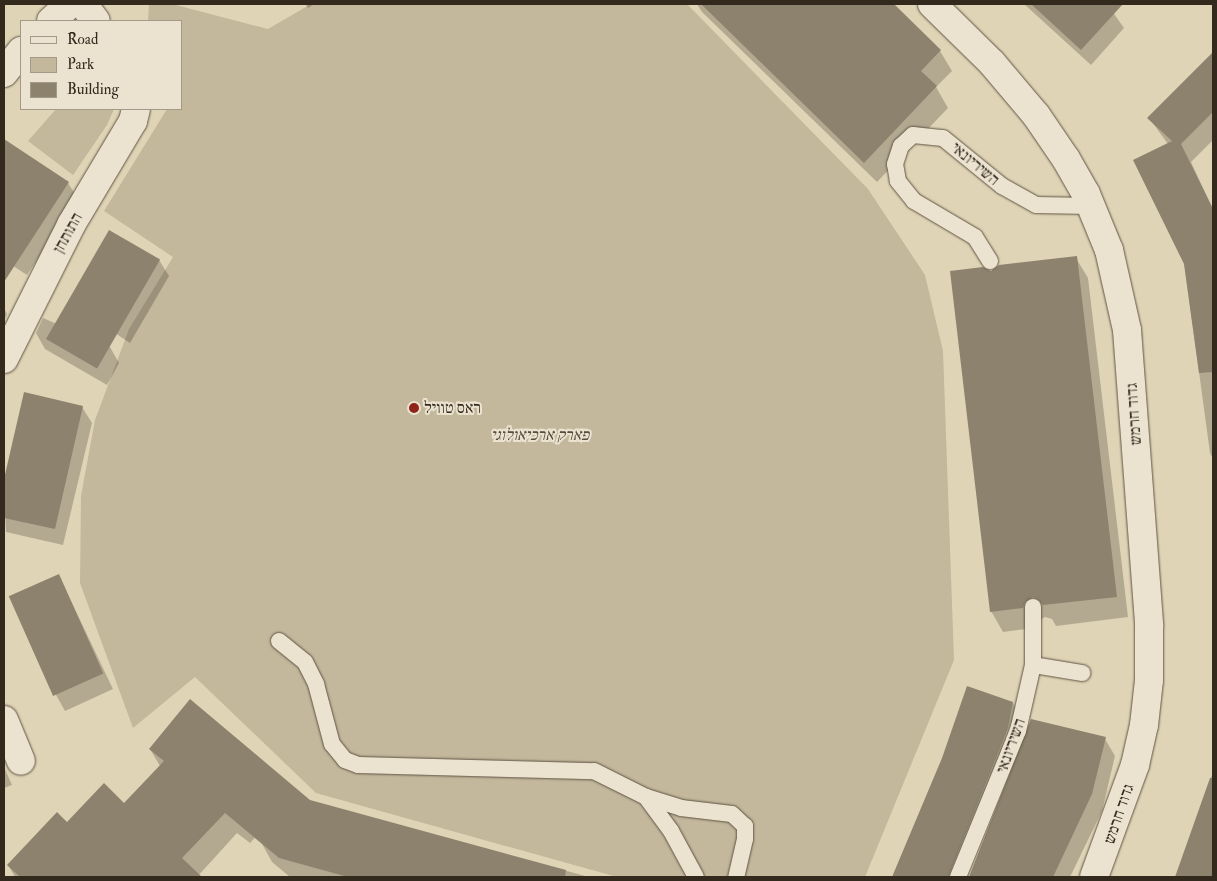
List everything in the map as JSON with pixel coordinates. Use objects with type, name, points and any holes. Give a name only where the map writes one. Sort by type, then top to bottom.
[{"type":"street","points":[[52,20],[70,4]]},
{"type":"street","points":[[84,4],[95,20]]},
{"type":"street","name":"גדוד חרמש","points":[[932,4],[992,63],[1036,115],[1066,159],[1092,206],[1109,250],[1127,330],[1149,626],[1144,725],[1123,805],[1094,877]]},
{"type":"street","points":[[4,73],[20,52]]},
{"type":"street","name":"התותחן","points":[[4,359],[71,225],[133,121],[136,110]]},
{"type":"street","points":[[4,720],[21,761]]},
{"type":"lane","name":"השיריונאי","points":[[990,262],[975,237],[914,201],[898,181],[895,164],[901,146],[913,135],[943,138],[1002,186],[1036,205],[1092,206]]},
{"type":"lane","name":"השיריונאי","points":[[958,877],[1018,731],[1033,665],[1033,607]]},
{"type":"lane","points":[[279,641],[305,662],[316,684],[332,744],[345,760],[358,765],[374,766],[594,771],[646,797],[681,808],[732,814],[739,819],[745,826],[745,838],[736,877]]},
{"type":"lane","points":[[1033,665],[1082,674]]},
{"type":"lane","points":[[646,797],[671,831],[696,877]]},
{"type":"green space","name":"פארק ארכיאולוגי","points":[[149,4],[172,4],[268,29],[311,4],[687,4],[868,189],[925,275],[943,351],[954,660],[865,877],[617,877],[316,793],[195,677],[133,728],[80,583],[81,496],[95,420],[129,329],[173,257],[104,211],[166,110],[182,110],[182,20],[148,20]]},
{"type":"green space","points":[[55,110],[114,110],[107,125],[73,175],[28,141]]},
{"type":"building","points":[[701,4],[894,4],[941,50],[921,71],[937,86],[864,163]]},
{"type":"building","points":[[1031,4],[1123,4],[1081,50]]},
{"type":"building","points":[[1213,52],[1213,112],[1181,144],[1213,209],[1213,372],[1199,373],[1184,264],[1133,160],[1172,141],[1147,118]]},
{"type":"building","points":[[4,139],[69,182],[4,282]]},
{"type":"building","points":[[109,230],[160,260],[97,369],[46,339]]},
{"type":"building","points":[[1077,256],[1117,597],[1043,605],[1038,599],[1033,597],[1025,602],[1023,608],[990,612],[950,271],[983,267],[991,271],[999,265]]},
{"type":"building","points":[[24,392],[83,406],[55,529],[4,518],[4,479]]},
{"type":"building","points":[[59,574],[103,674],[53,696],[9,596]]},
{"type":"building","points":[[967,686],[1013,702],[1008,728],[948,877],[892,877],[942,758]]},
{"type":"building","points":[[190,699],[310,800],[566,870],[565,877],[348,877],[279,858],[225,813],[182,858],[202,877],[20,877],[7,865],[57,812],[67,822],[104,783],[124,803],[164,761],[149,749]]},
{"type":"building","points":[[1031,719],[1106,737],[1092,794],[1053,877],[969,877]]},
{"type":"building","points":[[1210,778],[1213,778],[1213,877],[1175,877]]},
{"type":"place","name":"ראס טוויל","points":[[414,408]]}]
